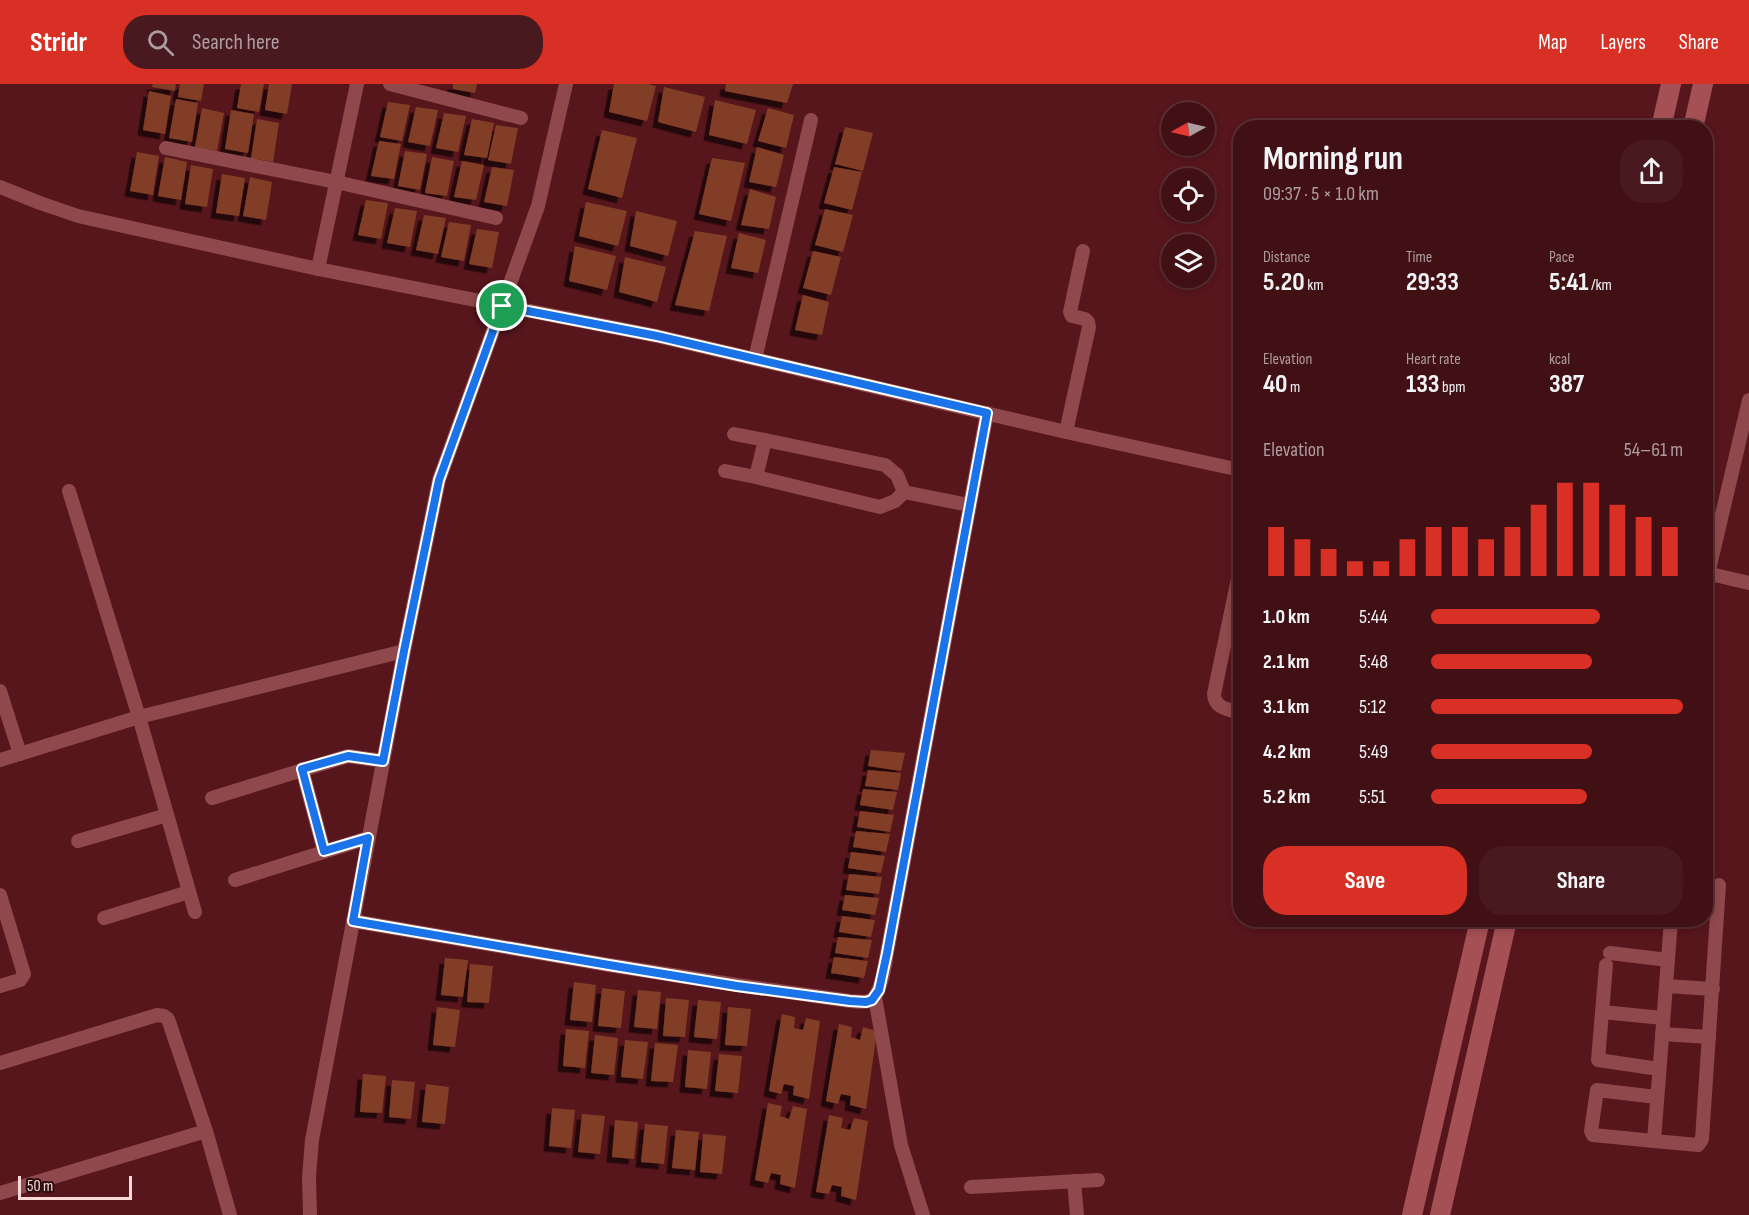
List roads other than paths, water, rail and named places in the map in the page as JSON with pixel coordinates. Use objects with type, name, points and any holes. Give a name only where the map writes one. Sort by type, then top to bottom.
[{"type":"street","points":[[318,269],[357,84]]},
{"type":"street","points":[[390,84],[521,118]]},
{"type":"street","points":[[310,1215],[309,1177],[312,1140],[368,838],[439,480],[538,206],[566,84]]},
{"type":"street","points":[[1663,120],[1671,84]]},
{"type":"street","points":[[1695,120],[1703,84]]},
{"type":"street","points":[[754,359],[811,120]]},
{"type":"street","points":[[166,148],[336,182],[496,218]]},
{"type":"street","points":[[0,187],[78,216],[318,269],[657,336],[1066,432],[1233,468]]},
{"type":"street","points":[[1066,432],[1089,327],[1089,322],[1072,316],[1070,312],[1083,251]]},
{"type":"street","points":[[1713,555],[1742,461],[1749,400]]},
{"type":"street","points":[[353,921],[737,986],[850,1001],[872,1000],[879,990],[887,953],[987,413]]},
{"type":"street","points":[[734,434],[885,465],[897,475],[904,492]]},
{"type":"street","points":[[756,477],[765,440]]},
{"type":"street","points":[[725,471],[880,507],[895,501],[904,492]]},
{"type":"street","points":[[69,491],[139,717],[195,912]]},
{"type":"street","points":[[904,492],[969,505]]},
{"type":"street","points":[[1713,575],[1749,583]]},
{"type":"street","points":[[1233,603],[1214,694],[1217,706],[1233,711]]},
{"type":"street","points":[[0,760],[139,717],[404,651]]},
{"type":"street","points":[[0,691],[20,754]]},
{"type":"street","points":[[212,798],[348,756],[383,761]]},
{"type":"street","points":[[302,769],[324,851]]},
{"type":"street","points":[[78,841],[167,815]]},
{"type":"street","points":[[235,880],[368,838]]},
{"type":"street","points":[[1657,1097],[1597,1090],[1591,1131],[1593,1135],[1698,1145],[1701,1143],[1719,885]]},
{"type":"street","points":[[104,918],[189,892]]},
{"type":"street","points":[[0,895],[24,974],[21,980],[0,986]]},
{"type":"street","points":[[1412,1215],[1478,927]]},
{"type":"street","points":[[1440,1215],[1505,927]]},
{"type":"street","points":[[1653,1141],[1670,927]]},
{"type":"street","points":[[1659,1069],[1599,1062],[1597,1059],[1608,959],[1668,960]]},
{"type":"street","points":[[1666,986],[1713,989]]},
{"type":"street","points":[[875,997],[901,1145],[923,1215]]},
{"type":"street","points":[[1602,1012],[1663,1018]]},
{"type":"street","points":[[0,1063],[157,1015],[164,1016],[168,1019],[206,1131],[230,1215]]},
{"type":"street","points":[[1662,1034],[1709,1037]]},
{"type":"street","points":[[0,1192],[206,1131]]},
{"type":"street","points":[[971,1187],[1098,1179]]},
{"type":"street","points":[[1074,1181],[1077,1215]]}]
